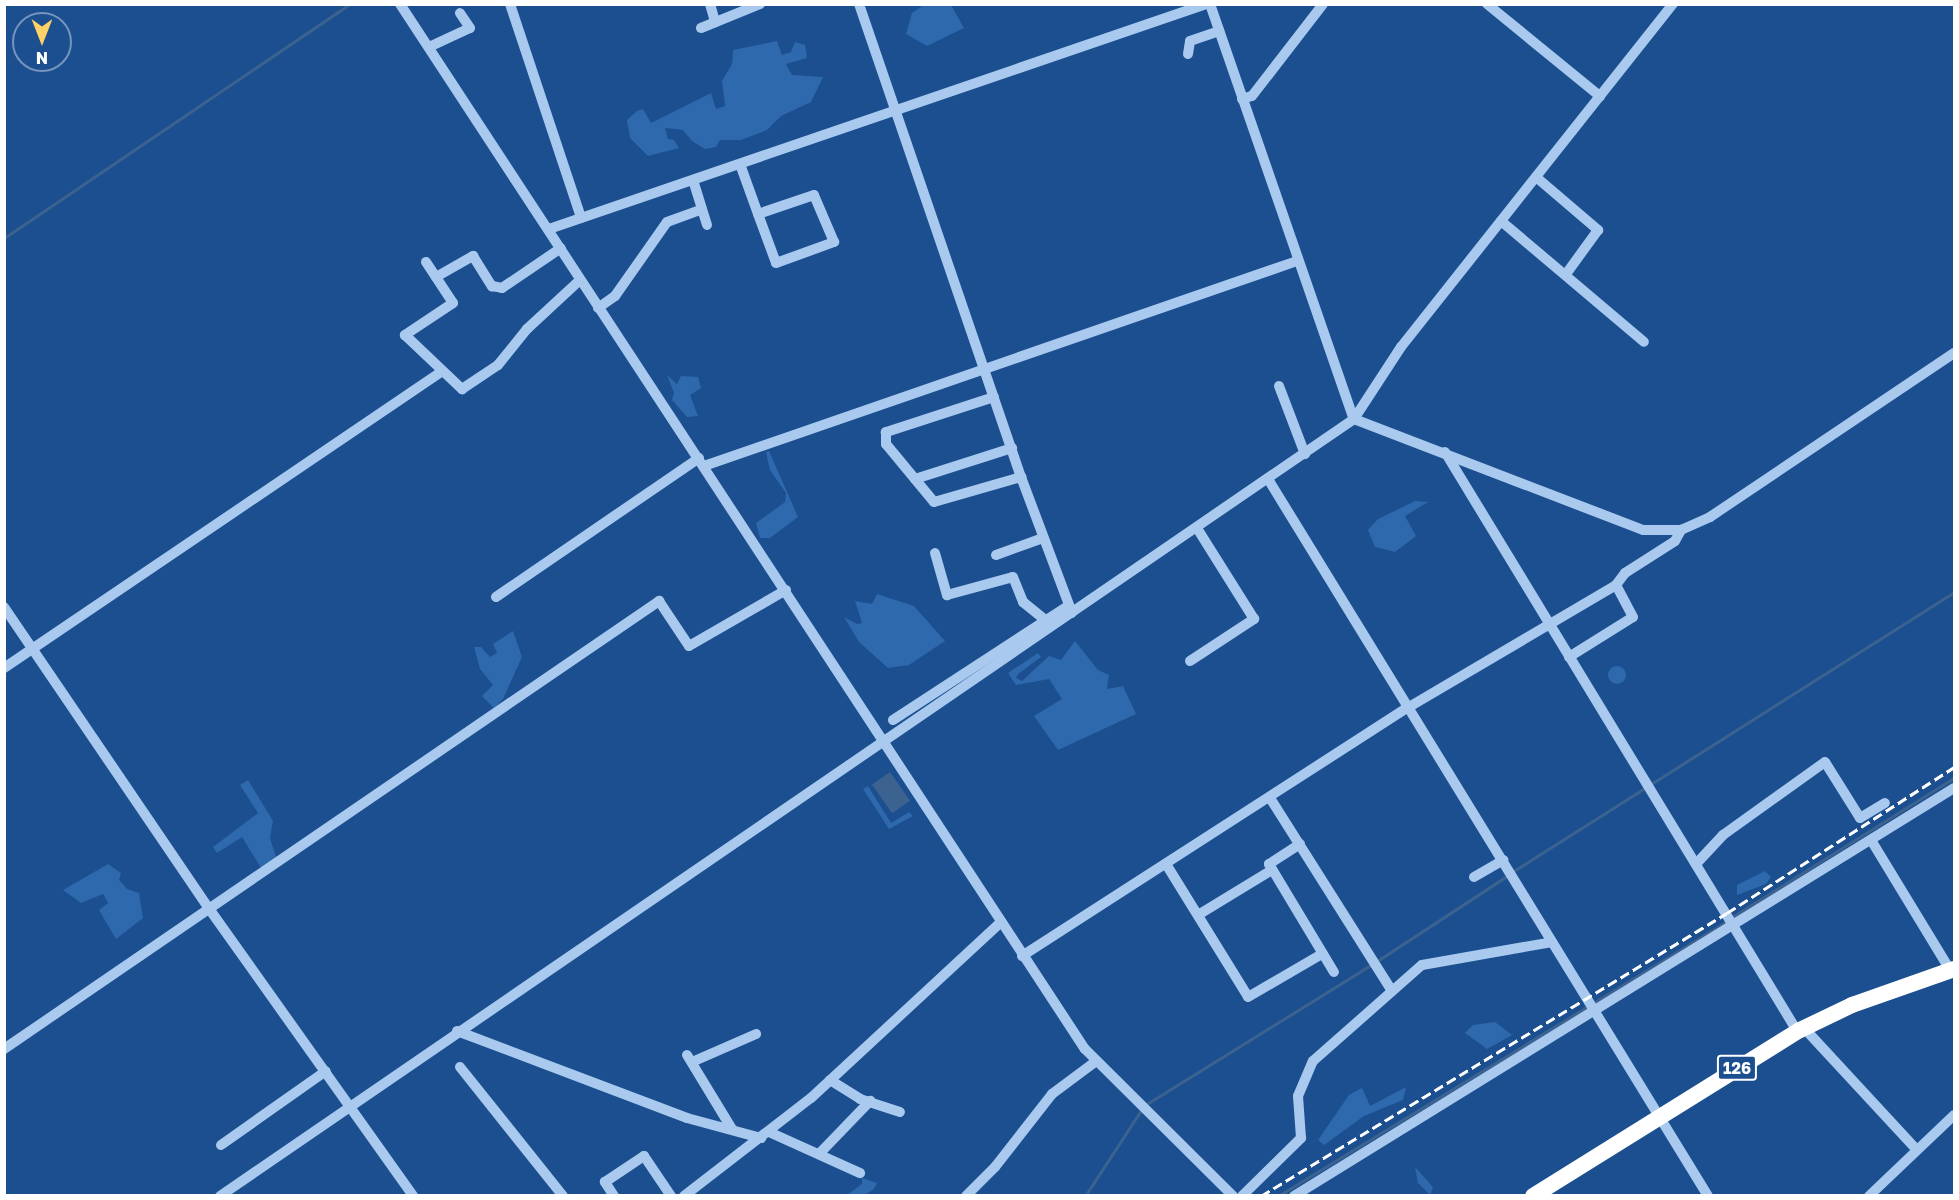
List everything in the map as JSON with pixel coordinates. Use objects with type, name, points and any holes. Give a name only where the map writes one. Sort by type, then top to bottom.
[{"type":"highway","name":"126","points":[[1533,1196],[1659,1115],[1801,1030],[1852,1005],[1953,970]]},
{"type":"street","points":[[400,4],[549,229],[598,308],[886,741],[1002,921],[1022,956],[1095,1062],[1233,1196]]},
{"type":"street","points":[[510,4],[581,217]]},
{"type":"street","points":[[710,4],[716,22]]},
{"type":"street","points":[[859,4],[993,397],[1070,610]]},
{"type":"street","points":[[549,229],[1208,4],[1354,419]]},
{"type":"street","points":[[1242,99],[1252,96],[1323,4]]},
{"type":"street","points":[[1487,4],[1600,96]]},
{"type":"street","points":[[220,1196],[350,1108],[457,1031],[886,741],[1070,610],[1197,528],[1354,419],[1401,347],[1673,4]]},
{"type":"street","points":[[701,28],[758,5]]},
{"type":"street","points":[[429,47],[470,28],[460,13]]},
{"type":"street","points":[[1188,54],[1190,41],[1219,31]]},
{"type":"street","points":[[740,164],[758,214],[776,263],[834,242],[814,195],[758,214]]},
{"type":"street","points":[[1536,177],[1598,230],[1566,274]]},
{"type":"street","points":[[693,180],[707,225]]},
{"type":"street","points":[[598,308],[615,296],[667,222],[702,209]]},
{"type":"street","points":[[1501,221],[1644,342]]},
{"type":"street","points":[[436,277],[474,256],[492,286],[502,288],[561,249]]},
{"type":"street","points":[[496,597],[701,462],[985,372],[1297,261]]},
{"type":"street","points":[[426,262],[453,303],[405,334],[441,372],[462,389],[498,365],[527,329],[580,280]]},
{"type":"street","points":[[1354,419],[1446,452],[1643,530],[1681,530],[1710,517],[1954,352]]},
{"type":"street","points":[[4,668],[441,372]]},
{"type":"street","points":[[1279,387],[1305,454]]},
{"type":"street","points":[[993,397],[886,432],[886,444],[934,502],[1021,477]]},
{"type":"street","points":[[915,479],[1012,448]]},
{"type":"street","points":[[1446,452],[1696,864],[1801,1030],[1916,1149]]},
{"type":"street","points":[[1268,479],[1708,1196]]},
{"type":"street","points":[[1190,661],[1254,619],[1197,528]]},
{"type":"street","points":[[1022,956],[1409,707],[1616,585],[1625,573],[1675,541],[1681,530]]},
{"type":"street","points":[[996,555],[1043,538]]},
{"type":"street","points":[[935,554],[947,595],[1012,577],[1023,602],[1044,619]]},
{"type":"street","points":[[1569,657],[1633,617],[1616,585]]},
{"type":"street","points":[[4,1049],[659,601],[689,646],[786,590]]},
{"type":"street","points":[[4,607],[210,910],[413,1196]]},
{"type":"street","points":[[893,720],[1044,619],[1070,610]]},
{"type":"street","points":[[1696,864],[1723,835],[1825,762],[1860,818],[1885,803]]},
{"type":"street","points":[[1294,1196],[1732,921],[1871,840],[1954,788]]},
{"type":"street","points":[[1270,798],[1392,991]]},
{"type":"street","points":[[1871,840],[1953,970]]},
{"type":"street","points":[[1300,844],[1269,864],[1334,972]]},
{"type":"street","points":[[1474,877],[1503,860]]},
{"type":"street","points":[[1166,864],[1248,997],[1322,954]]},
{"type":"street","points":[[1198,915],[1272,870]]},
{"type":"street","points":[[684,1196],[765,1135],[830,1080],[1002,921]]},
{"type":"street","points":[[1242,1196],[1301,1138],[1298,1096],[1313,1061],[1422,965],[1552,942]]},
{"type":"street","points":[[457,1031],[687,1118],[765,1135],[819,1154],[860,1173]]},
{"type":"street","points":[[732,1129],[690,1058],[756,1034]]},
{"type":"street","points":[[966,1196],[995,1167],[1052,1094],[1095,1062]]},
{"type":"street","points":[[460,1067],[563,1196]]},
{"type":"street","points":[[221,1145],[326,1071]]},
{"type":"street","points":[[830,1080],[870,1101],[900,1112]]},
{"type":"street","points":[[819,1154],[870,1101]]},
{"type":"street","points":[[1873,1194],[1916,1149],[1954,1115]]},
{"type":"street","points":[[615,1196],[605,1182],[644,1156],[671,1196]]},
{"type":"shaded area","points":[[924,5],[951,5],[964,28],[927,46],[906,34],[912,13]]},
{"type":"shaded area","points":[[777,41],[782,55],[791,52],[795,42],[805,45],[807,58],[786,64],[792,75],[823,77],[811,102],[781,116],[767,130],[741,140],[720,140],[716,147],[705,149],[692,141],[683,130],[665,128],[668,139],[674,140],[679,148],[648,156],[630,138],[627,120],[637,111],[643,109],[651,123],[711,93],[716,109],[725,106],[722,81],[732,64],[733,50]]},
{"type":"shaded area","points":[[667,375],[677,384],[681,376],[698,377],[701,388],[690,395],[698,416],[687,417],[672,400],[674,393]]},
{"type":"shaded area","points":[[769,451],[798,517],[770,538],[760,538],[756,523],[785,502],[786,493],[770,470],[766,452]]},
{"type":"shaded area","points":[[1415,501],[1428,502],[1405,516],[1416,536],[1395,552],[1375,547],[1368,530],[1378,519]]},
{"type":"shaded area","points":[[877,594],[914,606],[945,641],[909,665],[888,668],[859,642],[844,617],[857,624],[862,623],[855,601],[872,604]]},
{"type":"shaded area","points":[[513,631],[522,657],[503,699],[494,708],[482,696],[493,685],[480,669],[474,647],[481,647],[490,657],[497,653],[493,644]]},
{"type":"shaded area","points":[[1075,641],[1098,670],[1109,675],[1107,689],[1123,686],[1136,714],[1058,750],[1034,716],[1062,699],[1049,679],[1016,685],[1008,673],[1038,653],[1041,657],[1018,674],[1016,678],[1022,681],[1049,656],[1061,660]]},
{"type":"shaded area","points":[[1613,666],[1621,666],[1626,671],[1624,682],[1613,684],[1608,679],[1608,671]]},
{"type":"shaded area","points":[[890,772],[910,801],[892,813],[872,785]]},
{"type":"shaded area","points":[[248,780],[273,821],[270,838],[277,860],[261,868],[242,837],[217,853],[213,847],[258,813],[240,785]]},
{"type":"shaded area","points":[[868,786],[891,823],[909,812],[913,816],[889,829],[863,789]]},
{"type":"shaded area","points":[[108,864],[121,873],[119,880],[127,889],[139,893],[143,918],[116,939],[99,910],[108,903],[103,894],[81,903],[63,890]]},
{"type":"shaded area","points":[[1765,871],[1771,877],[1766,884],[1737,895],[1737,885]]},
{"type":"shaded area","points":[[1495,1022],[1512,1035],[1487,1049],[1465,1033],[1473,1025]]},
{"type":"shaded area","points":[[1406,1087],[1403,1100],[1364,1116],[1324,1145],[1318,1140],[1349,1095],[1362,1088],[1370,1106]]},
{"type":"shaded area","points":[[1415,1167],[1433,1187],[1430,1195],[1418,1183]]},
{"type":"shaded area","points":[[862,1178],[877,1183],[874,1189],[865,1195],[847,1195],[862,1184]]},
{"type":"waterway","points":[[4,238],[349,4]]},
{"type":"waterway","points":[[1512,872],[1954,592]]},
{"type":"waterway","points":[[1732,917],[1954,778]]},
{"type":"waterway","points":[[1377,961],[1507,876]]},
{"type":"waterway","points":[[1278,1196],[1727,921]]},
{"type":"waterway","points":[[1145,1105],[1371,965]]},
{"type":"waterway","points":[[1085,1196],[1141,1110]]},
{"type":"railway","points":[[1261,1196],[1727,913],[1954,767]]}]
